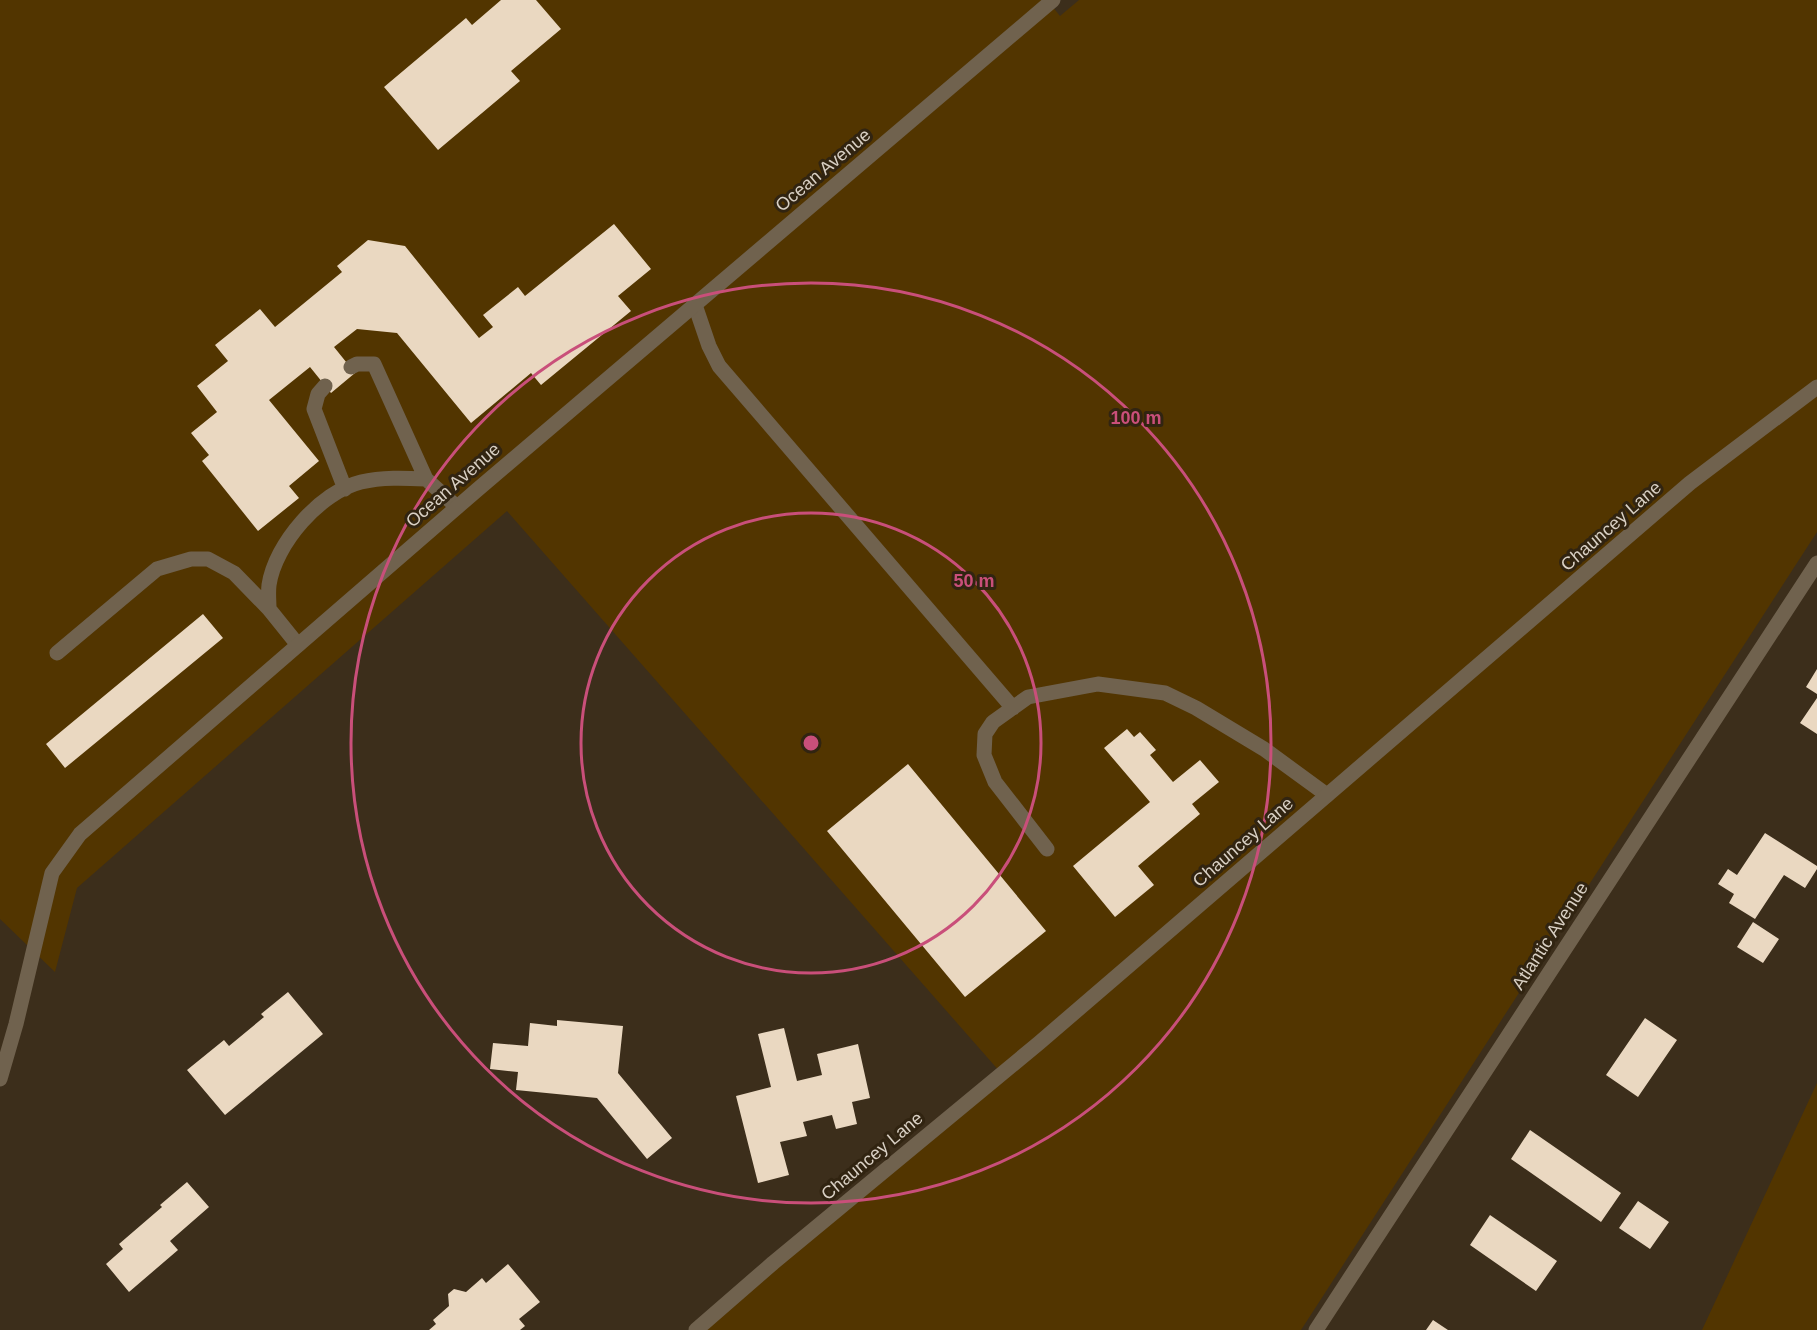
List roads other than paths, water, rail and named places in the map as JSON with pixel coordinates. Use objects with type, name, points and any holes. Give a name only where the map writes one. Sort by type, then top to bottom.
[{"type":"street","name":"Ocean Avenue","points":[[0,1079],[52,873],[80,834],[457,507],[1053,0]]},
{"type":"street","points":[[694,305],[719,366],[1013,708]]},
{"type":"street","points":[[351,368],[357,364],[374,364],[426,478],[457,507]]},
{"type":"street","points":[[325,386],[318,394],[314,410],[345,489]]},
{"type":"street","name":"Chauncey Lane","points":[[696,1330],[1039,1042],[1690,483],[1817,387]]},
{"type":"street","points":[[269,609],[269,586],[278,558],[299,524],[333,495],[360,482],[397,477],[426,478]]},
{"type":"street","points":[[57,653],[157,569],[191,559],[208,559],[234,573],[269,609],[298,645]]},
{"type":"street","name":"Atlantic Avenue","points":[[1316,1330],[1817,563]]},
{"type":"street","points":[[1047,849],[995,782],[984,755],[985,734],[993,722],[1028,697],[1098,684],[1165,693],[1196,708],[1264,749],[1327,795]]}]
